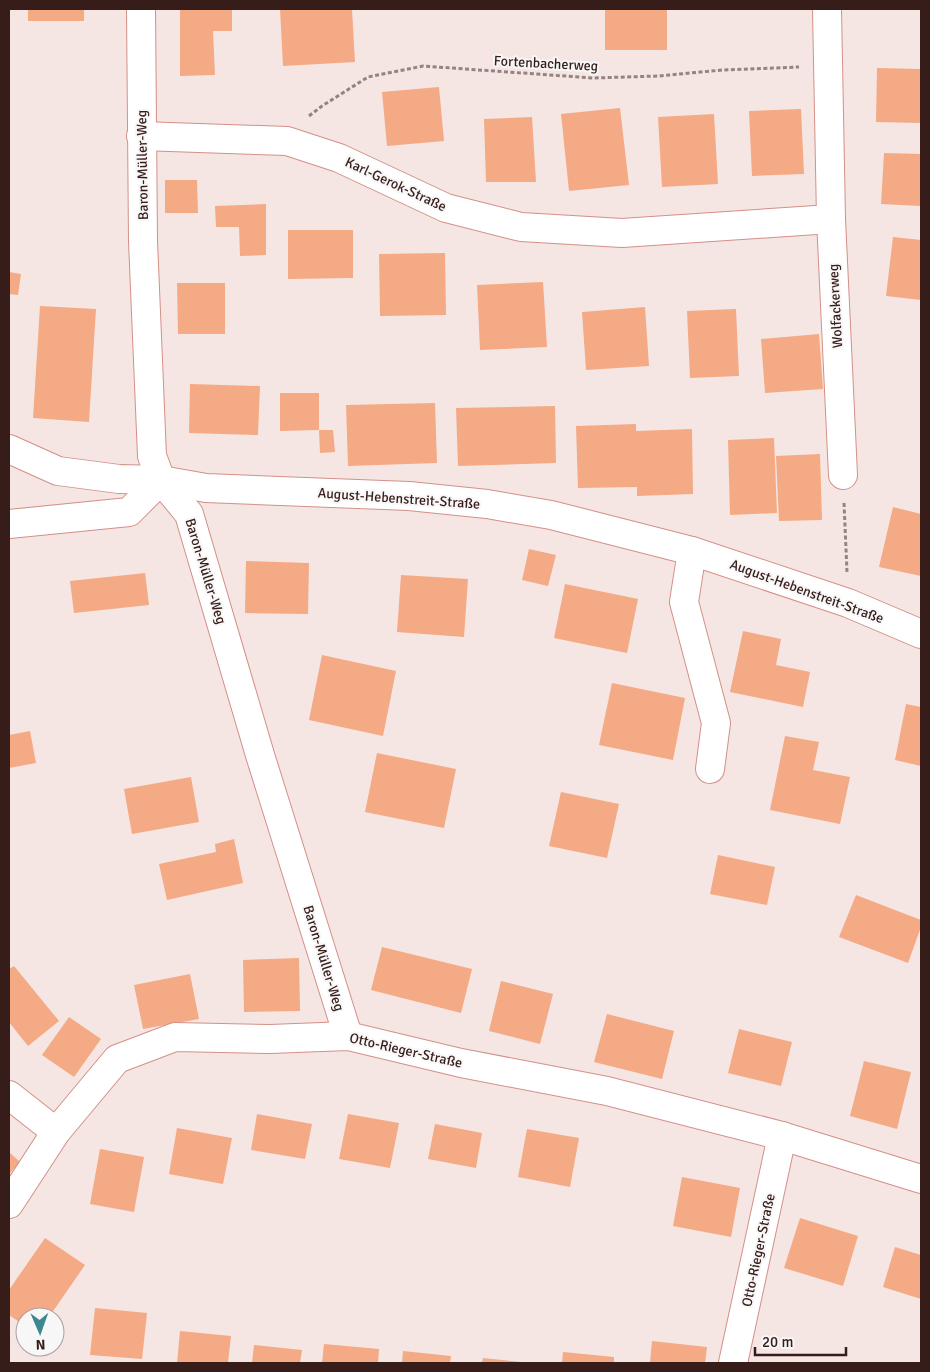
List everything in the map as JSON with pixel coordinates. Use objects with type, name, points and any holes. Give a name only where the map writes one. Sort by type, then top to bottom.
[{"type":"street","name":"Baron-Müller-Weg","points":[[141,9],[141,136],[152,456],[161,480],[189,514],[260,755],[348,1036]]},
{"type":"street","name":"Wolfackerweg","points":[[827,9],[831,219],[843,475]]},
{"type":"street","name":"Karl-Gerok-Straße","points":[[141,136],[286,141],[339,158],[446,208],[521,227],[622,233],[831,219]]},
{"type":"street","name":"August-Hebenstreit-Straße","points":[[9,449],[58,471],[119,479],[161,480],[206,488],[409,496],[487,504],[551,515],[692,551],[848,603],[921,634]]},
{"type":"street","points":[[9,524],[129,512],[161,480]]},
{"type":"street","points":[[692,551],[684,602],[716,723],[710,769]]},
{"type":"street","name":"Otto-Rieger-Straße","points":[[9,1204],[56,1132],[117,1059],[175,1037],[270,1038],[348,1036],[461,1063],[606,1091],[782,1136],[921,1179]]},
{"type":"street","points":[[9,1095],[56,1132]]},
{"type":"street","name":"Otto-Rieger-Straße","points":[[733,1363],[782,1136]]},
{"type":"path","name":"Fortenbacherweg","points":[[286,141],[299,125],[322,106],[368,77],[423,66],[593,78],[827,66]]},
{"type":"path","points":[[843,475],[848,603]]},
{"type":"building","points":[[28,9],[84,9],[84,21],[28,21]]},
{"type":"building","points":[[180,9],[232,9],[232,31],[213,31],[215,75],[180,76]]},
{"type":"building","points":[[280,9],[352,9],[355,62],[283,66]]},
{"type":"building","points":[[605,9],[667,9],[667,50],[605,50]]},
{"type":"building","points":[[877,68],[921,69],[921,123],[876,122]]},
{"type":"building","points":[[439,87],[444,141],[387,146],[382,92]]},
{"type":"building","points":[[620,108],[629,185],[569,191],[561,114]]},
{"type":"building","points":[[801,109],[804,174],[752,176],[749,111]]},
{"type":"building","points":[[714,114],[718,184],[662,187],[658,117]]},
{"type":"building","points":[[532,117],[536,182],[486,182],[484,119]]},
{"type":"building","points":[[884,153],[921,154],[921,206],[881,204]]},
{"type":"building","points":[[165,180],[197,180],[198,213],[165,213]]},
{"type":"building","points":[[266,204],[266,255],[240,256],[239,227],[216,227],[215,206]]},
{"type":"building","points":[[288,230],[353,230],[353,278],[288,279]]},
{"type":"building","points":[[893,237],[921,240],[921,300],[886,296]]},
{"type":"building","points":[[445,253],[446,315],[380,316],[379,254]]},
{"type":"building","points":[[9,272],[21,274],[18,295],[9,294]]},
{"type":"building","points":[[543,282],[547,347],[480,350],[477,285]]},
{"type":"building","points":[[177,283],[225,283],[225,334],[178,334]]},
{"type":"building","points":[[40,306],[96,309],[89,422],[33,418]]},
{"type":"building","points":[[645,307],[649,366],[586,370],[582,312]]},
{"type":"building","points":[[736,309],[739,376],[690,378],[687,311]]},
{"type":"building","points":[[819,334],[823,389],[765,393],[761,339]]},
{"type":"building","points":[[190,384],[260,386],[258,435],[189,433]]},
{"type":"building","points":[[280,393],[319,393],[319,430],[280,431]]},
{"type":"building","points":[[435,403],[437,463],[348,466],[346,405]]},
{"type":"building","points":[[555,406],[556,463],[458,466],[456,408]]},
{"type":"building","points":[[636,424],[636,431],[692,429],[693,494],[637,496],[637,487],[578,488],[576,426]]},
{"type":"building","points":[[319,430],[333,430],[335,452],[320,453]]},
{"type":"building","points":[[774,438],[777,513],[730,515],[728,440]]},
{"type":"building","points":[[820,454],[822,520],[779,521],[776,456]]},
{"type":"building","points":[[893,507],[921,514],[921,576],[879,567]]},
{"type":"building","points":[[529,549],[556,555],[548,586],[522,580]]},
{"type":"building","points":[[246,561],[309,563],[308,614],[245,613]]},
{"type":"building","points":[[145,573],[149,605],[74,613],[70,581]]},
{"type":"building","points":[[401,575],[468,579],[464,637],[397,632]]},
{"type":"building","points":[[565,584],[638,599],[627,653],[554,638]]},
{"type":"building","points":[[743,631],[781,639],[776,665],[810,672],[803,707],[730,692]]},
{"type":"building","points":[[322,655],[396,671],[383,736],[309,720]]},
{"type":"building","points":[[612,683],[685,698],[673,760],[599,745]]},
{"type":"building","points":[[906,704],[921,707],[921,766],[895,760]]},
{"type":"building","points":[[30,731],[36,763],[9,768],[9,735]]},
{"type":"building","points":[[785,736],[819,742],[813,770],[850,777],[840,824],[770,810]]},
{"type":"building","points":[[377,753],[456,769],[444,828],[365,812]]},
{"type":"building","points":[[191,777],[199,822],[132,834],[124,789]]},
{"type":"building","points":[[561,792],[619,804],[607,858],[549,846]]},
{"type":"building","points":[[234,839],[243,883],[167,900],[159,864],[216,852],[215,844]]},
{"type":"building","points":[[718,855],[775,867],[767,905],[710,894]]},
{"type":"building","points":[[856,895],[921,920],[921,927],[908,963],[839,937]]},
{"type":"building","points":[[382,947],[472,969],[461,1013],[371,990]]},
{"type":"building","points":[[299,958],[300,1011],[244,1012],[243,960]]},
{"type":"building","points":[[14,966],[59,1021],[28,1046],[9,1022],[9,969]]},
{"type":"building","points":[[190,974],[199,1019],[143,1029],[134,985]]},
{"type":"building","points":[[501,981],[553,994],[540,1044],[489,1031]]},
{"type":"building","points":[[607,1014],[674,1031],[662,1079],[594,1062]]},
{"type":"building","points":[[69,1017],[101,1039],[74,1077],[42,1055]]},
{"type":"building","points":[[739,1029],[792,1042],[781,1086],[728,1073]]},
{"type":"building","points":[[864,1061],[911,1072],[897,1129],[850,1116]]},
{"type":"building","points":[[257,1114],[312,1124],[305,1159],[251,1150]]},
{"type":"building","points":[[348,1114],[399,1123],[390,1168],[339,1159]]},
{"type":"building","points":[[435,1124],[482,1133],[476,1168],[428,1159]]},
{"type":"building","points":[[177,1128],[232,1138],[223,1184],[169,1174]]},
{"type":"building","points":[[527,1129],[579,1138],[570,1187],[518,1177]]},
{"type":"building","points":[[100,1149],[144,1157],[134,1212],[90,1204]]},
{"type":"building","points":[[9,1152],[20,1162],[9,1174]]},
{"type":"building","points":[[682,1177],[740,1188],[731,1237],[673,1226]]},
{"type":"building","points":[[800,1218],[858,1236],[843,1286],[784,1268]]},
{"type":"building","points":[[45,1238],[85,1265],[56,1307],[15,1307],[15,1319],[9,1315],[9,1290]]},
{"type":"building","points":[[895,1247],[921,1255],[921,1299],[883,1287]]},
{"type":"building","points":[[95,1308],[147,1313],[142,1359],[90,1355]]},
{"type":"building","points":[[180,1331],[231,1336],[228,1363],[177,1363]]},
{"type":"building","points":[[652,1341],[707,1347],[705,1363],[650,1363]]},
{"type":"building","points":[[324,1344],[379,1349],[378,1363],[322,1363]]},
{"type":"building","points":[[254,1345],[302,1350],[300,1363],[252,1363]]},
{"type":"building","points":[[403,1351],[451,1356],[450,1363],[402,1363]]},
{"type":"building","points":[[563,1352],[614,1357],[614,1363],[562,1363]]},
{"type":"building","points":[[483,1358],[521,1362],[521,1363],[482,1363]]}]
